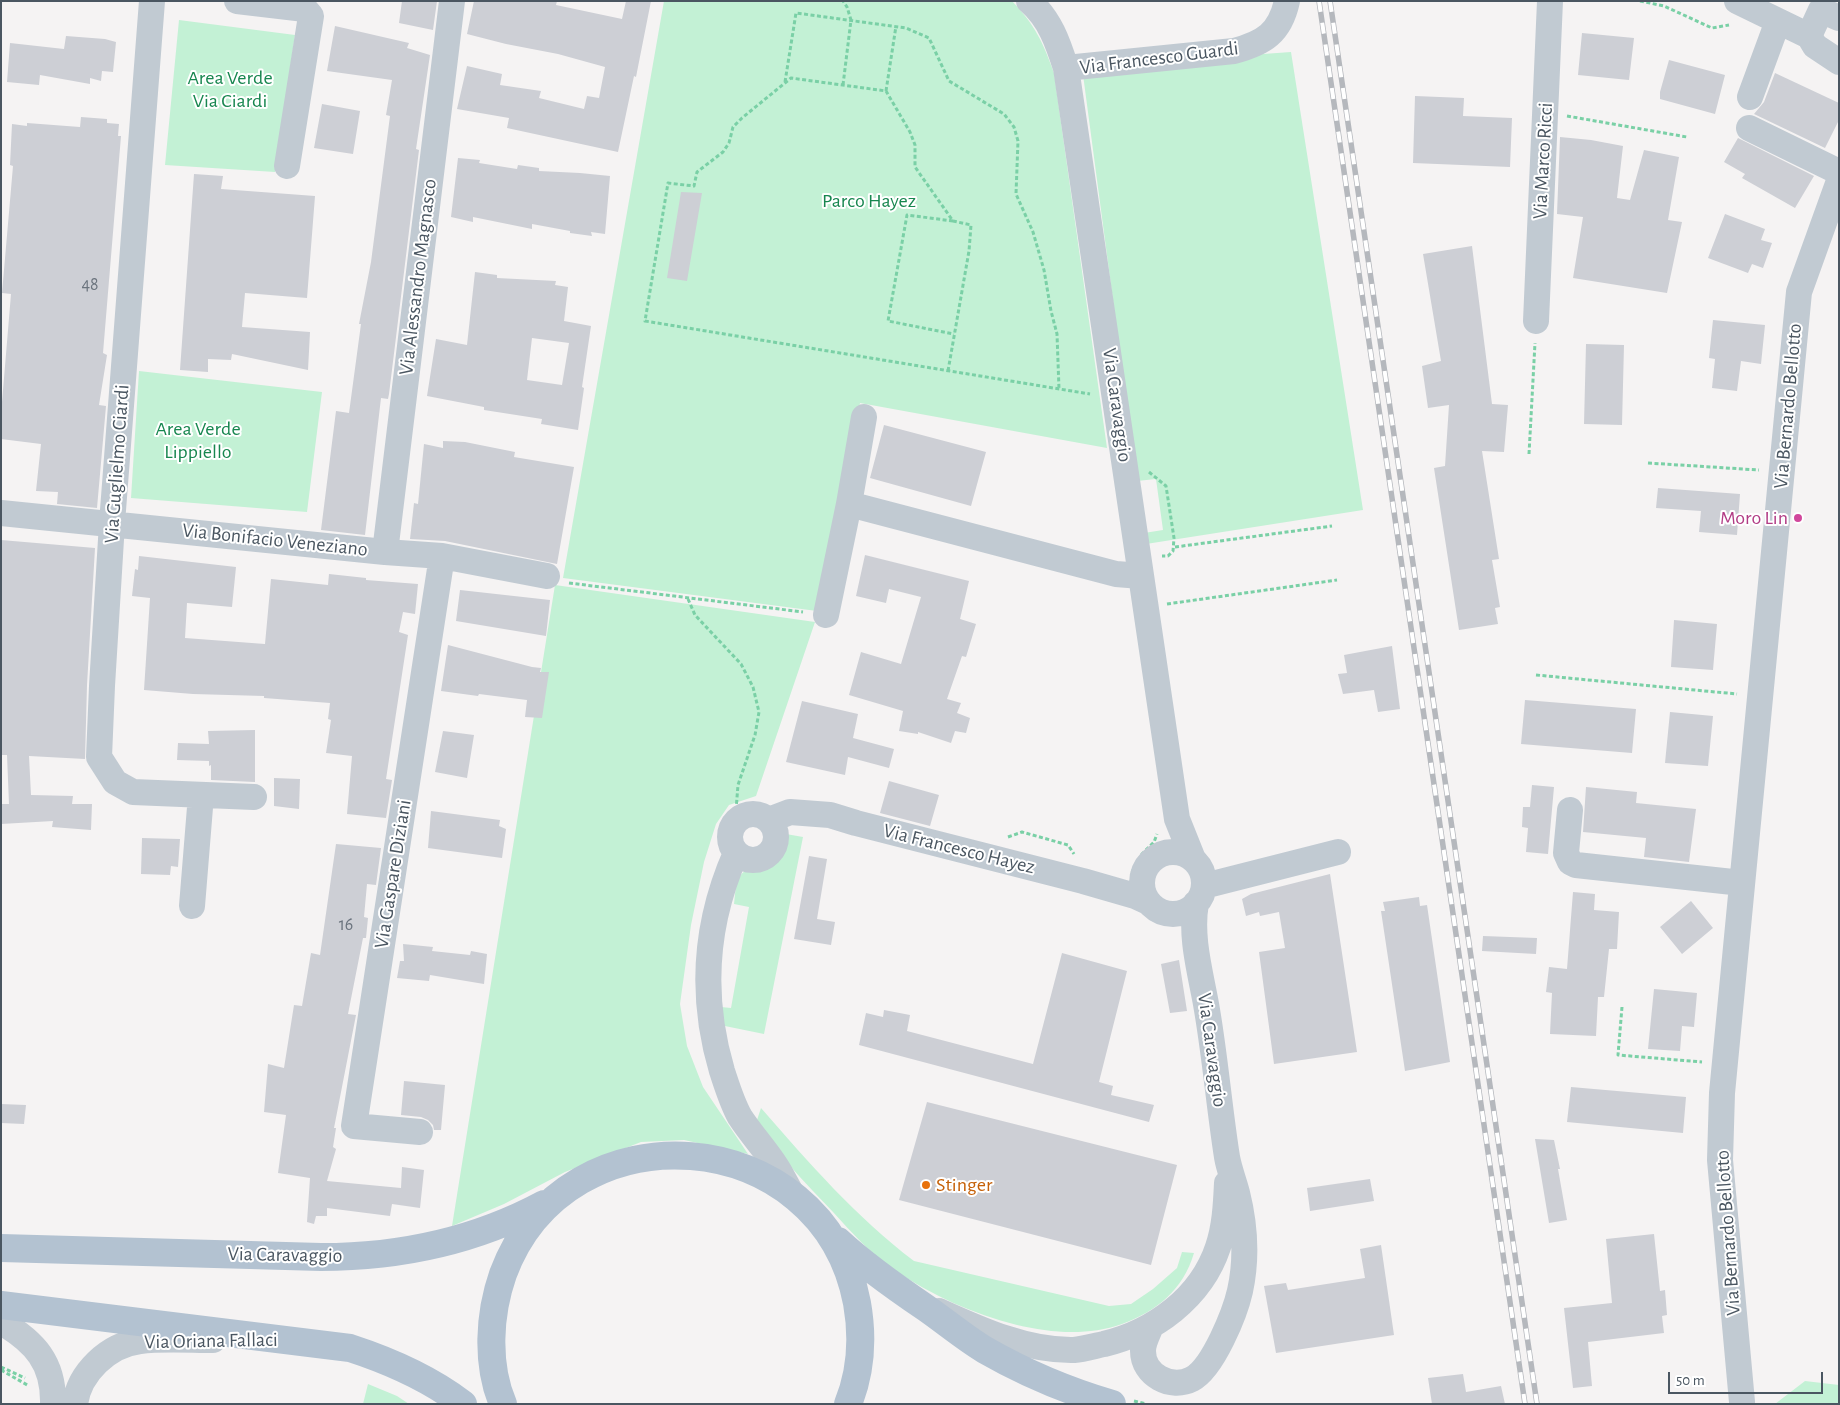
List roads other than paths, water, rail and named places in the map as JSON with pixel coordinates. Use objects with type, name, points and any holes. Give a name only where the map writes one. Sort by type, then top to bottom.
[{"type":"main road","points":[[503,1404],[494,1373],[491,1345],[492,1317],[498,1289],[508,1263],[521,1238],[538,1216],[559,1196],[581,1181],[604,1169],[629,1161],[655,1156],[682,1155],[734,1164],[758,1174],[793,1196],[822,1226],[874,1272],[984,1349],[1017,1368],[1088,1397],[1112,1404]]},
{"type":"main road","name":"Via Caravaggio","points":[[1,1248],[321,1257],[387,1254],[416,1249],[484,1230],[529,1212],[559,1196]]},
{"type":"main road","points":[[822,1226],[841,1256],[854,1288],[860,1322],[860,1357],[853,1392],[848,1404]]},
{"type":"main road","points":[[1,1305],[350,1348],[378,1357],[435,1385],[463,1404]]},
{"type":"street","name":"Via Guglielmo Ciardi","points":[[152,1],[112,523],[102,686],[100,757],[115,782],[133,792],[254,797]]},
{"type":"street","points":[[237,1],[305,9],[311,16],[288,166]]},
{"type":"street","name":"Via Alessandro Magnasco","points":[[385,552],[452,1]]},
{"type":"street","name":"Via Caravaggio","points":[[1029,1],[1044,16],[1052,31],[1066,68],[1142,576],[1167,822],[1200,867],[1203,876],[1192,901],[1195,941],[1208,1014],[1228,1160],[1243,1220],[1244,1246],[1240,1290],[1233,1315],[1225,1333],[1203,1370],[1192,1379],[1176,1382],[1157,1377],[1151,1373],[1146,1366],[1143,1351],[1143,1344],[1151,1326]]},
{"type":"street","name":"Via Francesco Guardi","points":[[1066,68],[1234,51],[1249,47],[1263,41],[1274,31],[1281,21],[1287,1]]},
{"type":"street","name":"Via Marco Ricci","points":[[1536,321],[1550,1]]},
{"type":"street","points":[[1738,1],[1809,36],[1818,36],[1839,44]]},
{"type":"street","points":[[1809,36],[1821,10],[1839,18]]},
{"type":"street","points":[[1750,97],[1778,21]]},
{"type":"street","points":[[1809,36],[1815,46],[1839,62]]},
{"type":"street","points":[[1749,128],[1839,172]]},
{"type":"street","name":"Via Bernardo Bellotto","points":[[1742,1402],[1720,1160],[1722,1093],[1799,292],[1839,181]]},
{"type":"street","points":[[826,615],[849,504],[864,417]]},
{"type":"street","points":[[849,504],[1116,574],[1142,576]]},
{"type":"street","name":"Via Bonifacio Veneziano","points":[[1,513],[385,552],[442,556],[547,576]]},
{"type":"street","name":"Via Gaspare Diziani","points":[[420,1132],[354,1126],[442,556]]},
{"type":"street","points":[[192,906],[201,795]]},
{"type":"street","points":[[1570,810],[1566,853],[1570,862],[1576,865],[1742,883]]},
{"type":"street","name":"Via Francesco Hayez","points":[[769,820],[790,812],[830,815],[1083,881],[1135,896],[1148,902]]},
{"type":"street","points":[[748,815],[762,816],[769,820],[773,826],[776,841],[769,853],[756,860],[742,857],[736,853],[732,847],[730,835],[735,823],[748,815]]},
{"type":"street","points":[[1164,852],[1167,822]]},
{"type":"street","points":[[1193,859],[1174,851],[1164,852],[1155,856],[1143,873],[1141,883],[1143,893],[1148,902],[1156,909],[1165,913],[1192,901],[1338,852]]},
{"type":"street","points":[[736,853],[722,891],[712,933],[708,997],[713,1034],[725,1082],[740,1116],[777,1167],[793,1196]]},
{"type":"street","name":"Via Caravaggio","points":[[913,1299],[1000,1336],[1030,1345],[1074,1350],[1118,1341],[1135,1335],[1173,1311],[1196,1287],[1205,1273],[1217,1249],[1224,1222],[1228,1160]]},
{"type":"street","points":[[1,1322],[17,1331],[40,1354],[47,1366],[52,1382],[53,1404]]},
{"type":"street","name":"Via Oriana Fallaci","points":[[75,1404],[79,1387],[90,1369],[125,1345],[140,1341],[289,1339]]},
{"type":"railway","points":[[1319,1],[1525,1404]]},
{"type":"railway","points":[[1330,1],[1537,1404]]},
{"type":"place","name":"Moro Lin","points":[[1798,518]]},
{"type":"place","name":"Stinger","points":[[926,1185]]},
{"type":"park label","name":"Area Verde Via Ciardi","points":[[230,90]]},
{"type":"park label","name":"Parco Hayez","points":[[869,201]]},
{"type":"park label","name":"Area Verde Lippiello","points":[[198,440]]}]
